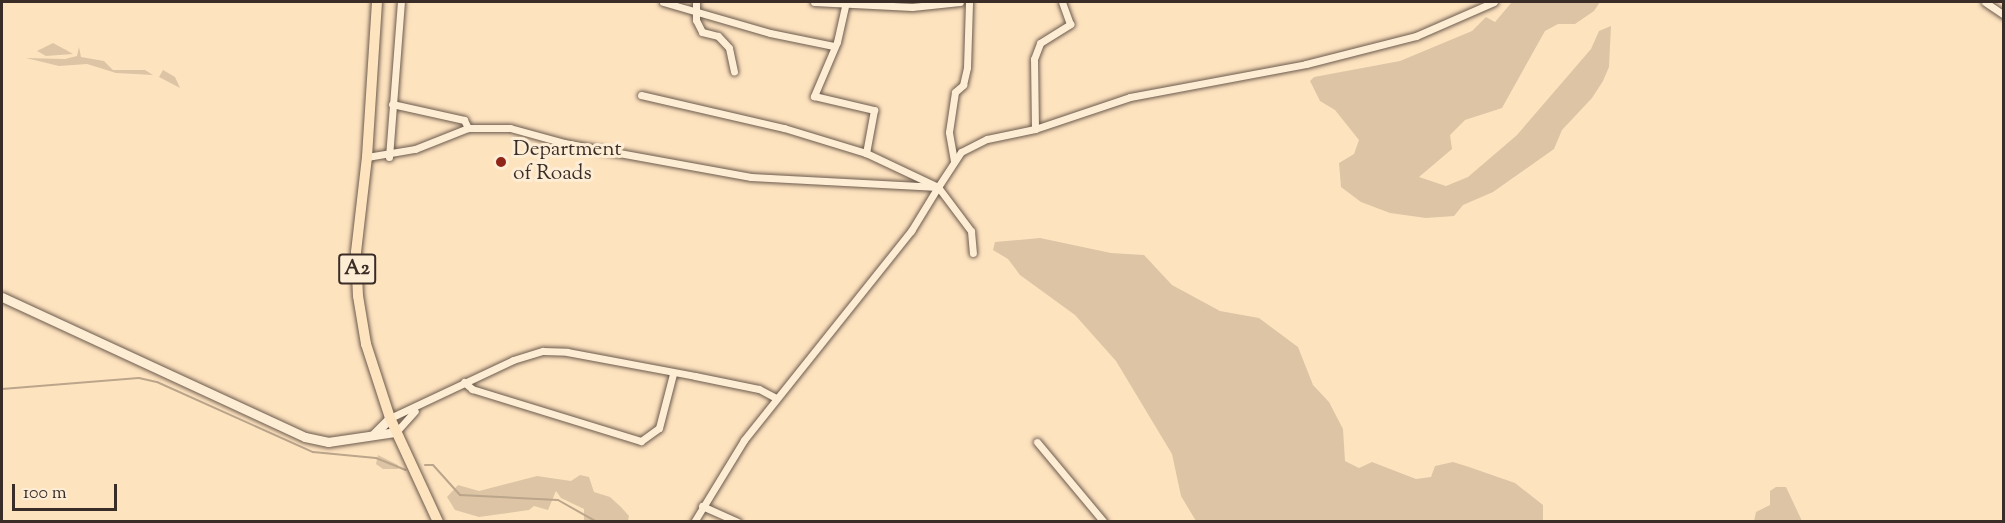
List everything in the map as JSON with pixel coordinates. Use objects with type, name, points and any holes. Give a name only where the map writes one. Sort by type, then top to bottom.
[{"type":"main road","name":"A2","points":[[377,2],[367,157],[356,252],[358,296],[366,344],[390,418],[438,522]]},
{"type":"main road","points":[[2,297],[305,437],[328,442],[396,432]]},
{"type":"main road","points":[[373,435],[390,418]]},
{"type":"street","points":[[389,157],[401,2]]},
{"type":"street","points":[[663,2],[834,46]]},
{"type":"street","points":[[696,2],[702,32],[718,36],[729,48],[734,71]]},
{"type":"street","points":[[814,2],[912,7],[960,2]]},
{"type":"street","points":[[954,161],[949,132],[955,92],[963,85],[967,67],[969,2]]},
{"type":"street","points":[[1035,129],[1034,59],[1040,43],[1070,24],[1062,2]]},
{"type":"street","points":[[1985,2],[2004,15]]},
{"type":"street","points":[[845,3],[834,46],[814,96],[874,110],[866,153]]},
{"type":"street","points":[[693,522],[776,398],[910,231],[962,152],[987,139],[1035,129],[1130,97],[1306,64],[1406,39],[1490,3]]},
{"type":"street","points":[[641,95],[784,128],[866,153],[938,188],[971,231],[973,253]]},
{"type":"street","points":[[392,104],[464,120],[468,128]]},
{"type":"street","points":[[367,157],[389,157],[468,128],[510,128],[604,151],[751,177],[938,188]]},
{"type":"street","points":[[390,418],[417,409],[464,382],[543,351],[567,351],[673,374],[759,389],[776,398]]},
{"type":"street","points":[[464,382],[472,389],[641,441],[659,428],[673,374]]},
{"type":"street","points":[[396,432],[417,409]]},
{"type":"street","points":[[1037,442],[1104,522]]},
{"type":"street","points":[[702,506],[738,522]]},
{"type":"shaded area","points":[[1512,2],[1600,2],[1594,11],[1575,24],[1558,24],[1545,31],[1502,108],[1465,120],[1450,135],[1452,149],[1419,177],[1446,186],[1468,177],[1517,135],[1591,49],[1599,31],[1611,26],[1609,67],[1603,81],[1592,98],[1562,130],[1554,149],[1493,192],[1463,205],[1454,216],[1426,218],[1390,213],[1361,202],[1341,187],[1339,163],[1354,154],[1359,140],[1335,110],[1320,101],[1310,81],[1314,77],[1400,61],[1472,31],[1486,17],[1495,22]]},
{"type":"shaded area","points":[[53,43],[73,54],[46,56],[37,51]]},
{"type":"shaded area","points":[[79,47],[81,57],[104,61],[113,70],[145,70],[153,75],[116,73],[87,64],[59,66],[26,58],[65,59],[77,56]]},
{"type":"shaded area","points":[[163,70],[175,77],[180,88],[159,77]]},
{"type":"shaded area","points":[[1040,238],[1111,253],[1144,255],[1172,285],[1220,311],[1259,318],[1298,347],[1313,385],[1329,402],[1343,429],[1345,461],[1359,468],[1372,462],[1416,479],[1431,477],[1435,466],[1453,462],[1515,483],[1543,505],[1543,521],[1196,521],[1181,496],[1172,454],[1116,361],[1075,315],[1020,275],[1008,259],[993,250],[995,242]]},
{"type":"shaded area","points":[[378,455],[398,465],[398,469],[383,469],[376,464]]},
{"type":"shaded area","points":[[580,475],[589,477],[594,492],[610,497],[621,507],[629,516],[628,521],[584,521],[584,509],[561,498],[556,491],[548,510],[534,506],[529,510],[479,517],[455,510],[447,497],[458,485],[479,491],[537,476],[571,481]]},
{"type":"shaded area","points":[[1776,487],[1786,487],[1802,521],[1754,521],[1756,512],[1770,505],[1770,491]]},
{"type":"waterway","points":[[2,389],[139,378],[157,382],[313,452],[376,458],[406,470]]},
{"type":"waterway","points":[[425,465],[433,465],[460,495],[558,500],[597,522]]},
{"type":"place","name":"Department of Roads","points":[[501,162]]}]
